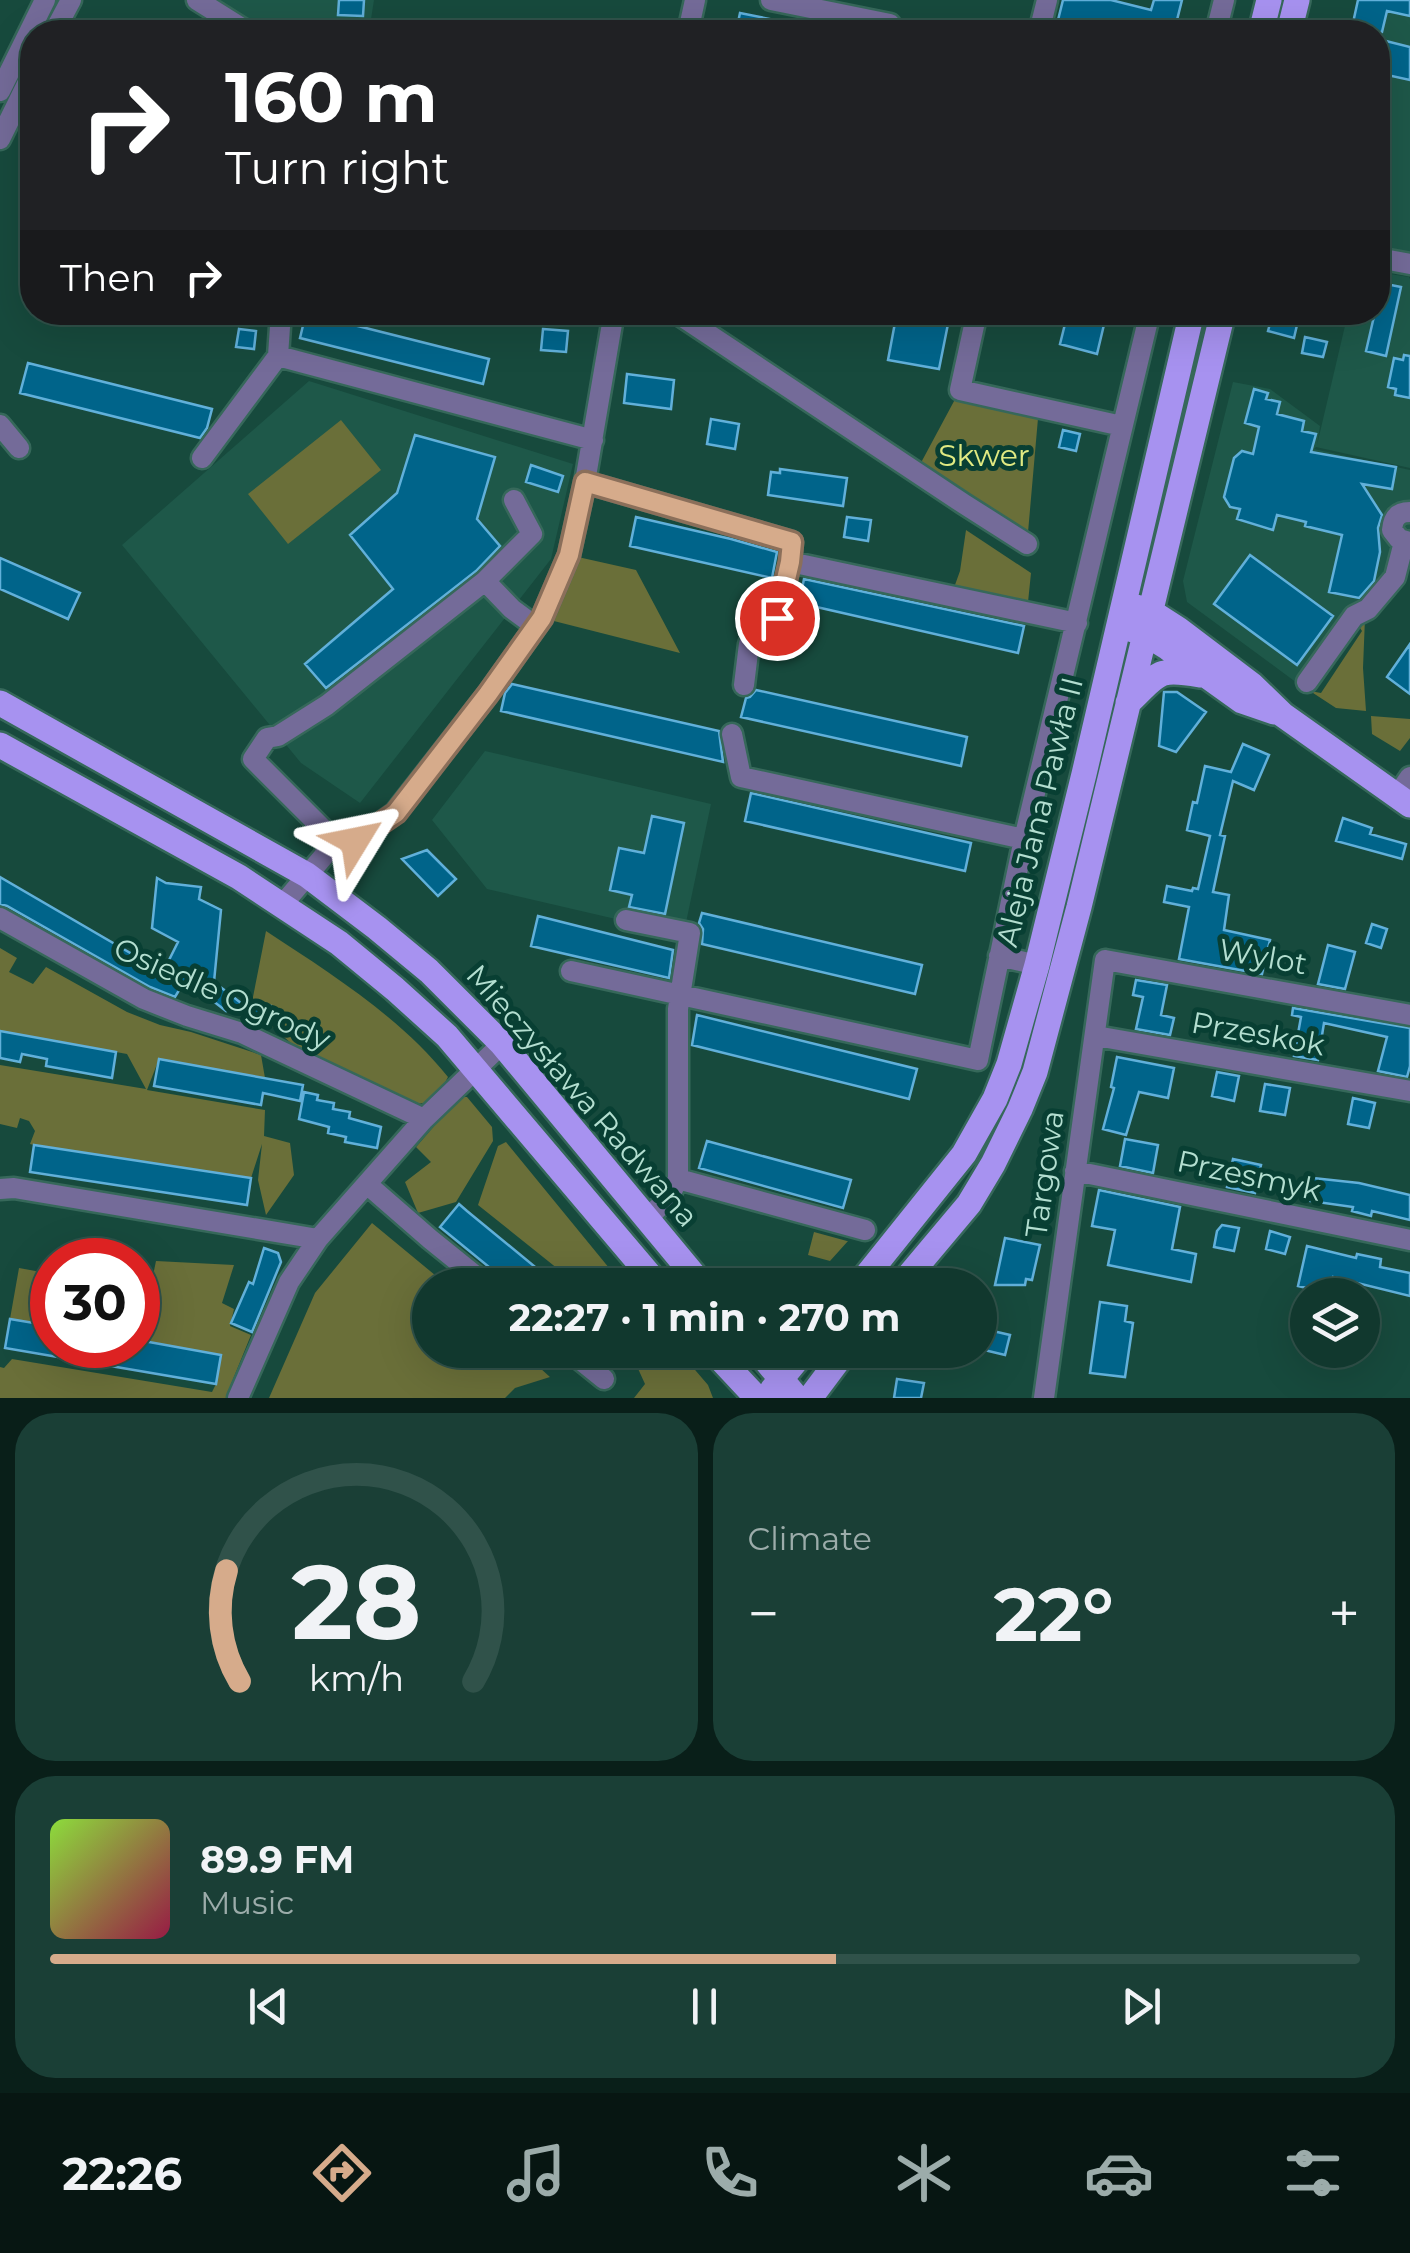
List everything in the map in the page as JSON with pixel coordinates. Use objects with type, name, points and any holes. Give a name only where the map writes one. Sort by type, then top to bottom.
[{"type":"main road","name":"Aleja Jana Pawła II","points":[[873,1268],[964,1154],[995,1099],[1014,1048],[1189,325]]},
{"type":"main road","name":"Aleja Jana Pawła II","points":[[915,1268],[969,1204],[993,1164],[1035,1072],[1063,972],[1220,325]]},
{"type":"main road","points":[[1121,615],[1147,622],[1252,685],[1282,715],[1406,793]]},
{"type":"main road","points":[[1147,622],[1242,701],[1282,715]]},
{"type":"main road","points":[[1128,704],[1158,674],[1174,670],[1209,676]]},
{"type":"main road","name":"Mieczysława Radwana","points":[[0,703],[308,875],[428,970],[502,1044],[688,1268]]},
{"type":"main road","name":"Mieczysława Radwana","points":[[0,745],[239,877],[339,942],[447,1036],[644,1268]]},
{"type":"main road","points":[[729,1368],[757,1398]]},
{"type":"main road","points":[[768,1368],[781,1391],[794,1368]]},
{"type":"main road","points":[[810,1398],[832,1368]]},
{"type":"street","points":[[198,0],[229,20]]},
{"type":"street","points":[[771,0],[870,20]]},
{"type":"street","points":[[0,91],[20,51]]},
{"type":"street","points":[[0,140],[20,99]]},
{"type":"street","points":[[202,458],[278,356],[280,325]]},
{"type":"street","points":[[514,500],[532,534],[485,581],[327,705],[278,736],[267,738],[253,758],[334,840],[350,844],[396,813],[542,618],[569,555],[612,325]]},
{"type":"street","points":[[695,325],[1027,544]]},
{"type":"street","points":[[975,325],[960,390],[1122,426]]},
{"type":"street","points":[[571,971],[978,1060],[1024,839],[1147,325]]},
{"type":"street","points":[[278,356],[593,440]]},
{"type":"street","points":[[0,425],[19,448]]},
{"type":"street","points":[[585,482],[792,542],[777,618],[749,644],[744,685]]},
{"type":"street","points":[[1307,682],[1354,616],[1368,609],[1395,577],[1407,542],[1394,535],[1392,524],[1399,514],[1410,512]]},
{"type":"street","points":[[790,562],[1077,623]]},
{"type":"street","points":[[485,581],[535,626]]},
{"type":"street","points":[[732,734],[742,778],[1024,839]]},
{"type":"street","points":[[283,904],[334,840]]},
{"type":"street","name":"Osiedle Ogrody","points":[[0,918],[144,1000],[242,1033],[424,1120]]},
{"type":"street","points":[[626,920],[690,933],[678,995],[678,1179],[668,1199],[646,1219]]},
{"type":"street","points":[[1000,956],[1037,965]]},
{"type":"street","name":"Wylot","points":[[1106,960],[1410,1015]]},
{"type":"street","name":"Targowa","points":[[1044,1398],[1106,960]]},
{"type":"street","name":"Przeskok","points":[[1096,1036],[1410,1090]]},
{"type":"street","points":[[238,1398],[289,1282],[318,1239],[424,1120],[502,1044]]},
{"type":"street","name":"Przesmyk","points":[[1075,1171],[1410,1240]]},
{"type":"street","points":[[678,1179],[865,1230]]},
{"type":"street","points":[[368,1184],[466,1268]]},
{"type":"street","points":[[0,1188],[318,1239]]},
{"type":"street","points":[[590,1368],[604,1380]]},
{"type":"shaded area","points":[[197,0],[374,0],[371,20],[229,20]]},
{"type":"shaded area","points":[[1358,0],[1410,0],[1410,253],[1390,250],[1390,20],[1354,20]]},
{"type":"shaded area","points":[[1390,274],[1409,277],[1410,468],[1314,449],[1410,470],[1410,553],[1369,603],[1342,618],[1297,683],[1187,602],[1183,581],[1233,382],[1270,389],[1320,426],[1317,445],[1345,325],[1390,325]]},
{"type":"shaded area","points":[[309,381],[573,464],[551,559],[360,803],[301,763],[122,545]]},
{"type":"shaded area","points":[[485,751],[711,804],[684,932],[487,889],[432,820]]},
{"type":"green space","name":"Skwer","points":[[960,390],[1039,407],[1027,544],[916,472]]},
{"type":"green space","points":[[341,420],[381,470],[288,544],[248,494]]},
{"type":"green space","points":[[966,530],[1031,573],[1027,612],[951,596],[960,571]]},
{"type":"green space","points":[[569,555],[636,570],[680,653],[542,618]]},
{"type":"green space","points":[[1365,618],[1366,711],[1336,708],[1310,691],[1321,693],[1362,631],[1358,625]]},
{"type":"green space","points":[[1371,716],[1410,719],[1410,738],[1400,751],[1372,734]]},
{"type":"green space","points":[[266,931],[363,997],[429,1055],[448,1077],[437,1096],[417,1104],[300,1051],[268,1023],[271,1006],[252,1002]]},
{"type":"green space","points":[[0,948],[17,958],[9,972],[33,984],[46,967],[127,1012],[261,1055],[265,1078],[159,1059],[147,1090],[265,1110],[264,1136],[290,1143],[294,1175],[266,1215],[258,1180],[262,1144],[251,1178],[34,1145],[30,1144],[35,1131],[29,1121],[20,1118],[17,1128],[0,1124],[0,1065],[146,1089],[127,1054],[0,1031]]},
{"type":"green space","points":[[459,1097],[467,1097],[492,1127],[493,1141],[456,1202],[418,1213],[405,1182],[431,1162],[416,1147]]},
{"type":"green space","points":[[506,1142],[609,1268],[557,1268],[478,1205],[498,1146]]},
{"type":"green space","points":[[372,1223],[426,1268],[412,1268],[412,1368],[540,1368],[550,1377],[515,1388],[505,1398],[269,1398],[315,1293]]},
{"type":"green space","points":[[814,1232],[848,1241],[830,1261],[808,1255]]},
{"type":"green space","points":[[160,1261],[234,1265],[222,1303],[234,1309],[230,1326],[251,1335],[227,1394],[238,1398],[0,1398],[0,1367],[4,1368],[12,1359],[30,1362],[30,1368],[67,1368],[212,1392],[221,1355],[160,1344]]},
{"type":"green space","points":[[19,1268],[30,1270],[30,1322],[10,1319]]},
{"type":"green space","points":[[638,1368],[693,1368],[713,1398],[634,1398],[645,1384]]},
{"type":"building","points":[[339,0],[364,0],[363,16],[338,15]]},
{"type":"building","points":[[1063,0],[1111,0],[1151,10],[1154,0],[1182,0],[1177,20],[1058,20]]},
{"type":"building","points":[[1358,0],[1410,0],[1410,16],[1387,11],[1385,20],[1354,20]]},
{"type":"building","points":[[740,13],[775,20],[739,20]]},
{"type":"building","points":[[1390,42],[1410,47],[1410,80],[1390,76]]},
{"type":"building","points":[[1390,285],[1401,287],[1386,356],[1366,351],[1372,325],[1390,325]]},
{"type":"building","points":[[303,325],[354,325],[489,359],[483,384],[300,338]]},
{"type":"building","points":[[895,325],[948,325],[939,369],[888,360]]},
{"type":"building","points":[[1065,325],[1104,325],[1097,354],[1060,344]]},
{"type":"building","points":[[1270,325],[1297,325],[1294,338],[1268,331]]},
{"type":"building","points":[[239,329],[256,331],[254,349],[236,347]]},
{"type":"building","points":[[543,329],[568,331],[566,352],[541,350]]},
{"type":"building","points":[[1305,337],[1327,342],[1323,357],[1302,353]]},
{"type":"building","points":[[1404,355],[1410,356],[1410,398],[1395,395],[1396,389],[1388,387],[1394,358],[1403,360]]},
{"type":"building","points":[[28,363],[212,409],[207,428],[200,438],[20,393]]},
{"type":"building","points":[[627,374],[674,380],[671,409],[624,403]]},
{"type":"building","points":[[1254,389],[1268,393],[1266,399],[1280,402],[1277,414],[1304,421],[1302,431],[1316,434],[1311,452],[1396,467],[1392,489],[1362,484],[1382,515],[1374,581],[1359,598],[1329,592],[1342,535],[1277,515],[1273,530],[1237,519],[1240,509],[1230,507],[1224,497],[1234,458],[1242,451],[1253,454],[1259,427],[1245,423]]},
{"type":"building","points":[[711,419],[739,424],[735,449],[707,444]]},
{"type":"building","points":[[1063,430],[1080,434],[1076,451],[1059,447]]},
{"type":"building","points":[[415,435],[495,457],[477,519],[500,546],[476,571],[326,688],[305,664],[393,589],[350,535],[397,493]]},
{"type":"building","points":[[531,465],[563,476],[558,492],[526,482]]},
{"type":"building","points":[[780,469],[847,478],[843,506],[768,495],[771,472],[780,473]]},
{"type":"building","points":[[636,517],[777,552],[772,578],[630,546]]},
{"type":"building","points":[[847,517],[871,520],[868,541],[844,537]]},
{"type":"building","points":[[1250,555],[1333,616],[1297,665],[1214,604]]},
{"type":"building","points":[[0,558],[80,593],[68,619],[0,589]]},
{"type":"building","points":[[804,579],[1024,626],[1018,653],[799,603]]},
{"type":"building","points":[[1410,644],[1410,694],[1387,677]]},
{"type":"building","points":[[512,684],[719,731],[723,762],[501,711],[505,693]]},
{"type":"building","points":[[756,690],[967,737],[961,766],[741,717],[746,698]]},
{"type":"building","points":[[1164,692],[1177,692],[1206,712],[1176,752],[1159,746]]},
{"type":"building","points":[[1243,744],[1269,755],[1254,790],[1233,781],[1220,835],[1225,836],[1213,892],[1229,895],[1224,930],[1270,940],[1262,974],[1179,959],[1189,907],[1164,902],[1167,886],[1198,889],[1210,836],[1187,830],[1193,802],[1197,803],[1205,766],[1231,772]]},
{"type":"building","points":[[751,793],[971,843],[965,871],[745,821]]},
{"type":"building","points":[[652,816],[684,823],[665,914],[629,907],[632,895],[610,890],[619,848],[644,853]]},
{"type":"building","points":[[1343,818],[1372,828],[1370,834],[1406,844],[1402,859],[1336,841]]},
{"type":"building","points":[[427,850],[456,879],[438,896],[402,859]]},
{"type":"building","points":[[0,877],[163,972],[178,942],[152,928],[157,878],[166,883],[201,887],[199,899],[221,910],[214,982],[241,1003],[226,1011],[213,1001],[216,998],[184,982],[175,997],[150,987],[0,904]]},
{"type":"building","points":[[702,913],[922,965],[915,994],[702,944]]},
{"type":"building","points":[[538,916],[673,950],[669,978],[531,946]]},
{"type":"building","points":[[1372,924],[1387,929],[1381,948],[1366,943]]},
{"type":"building","points":[[1328,945],[1355,952],[1345,989],[1318,984]]},
{"type":"building","points":[[1136,980],[1167,985],[1161,1015],[1174,1018],[1170,1035],[1136,1029],[1143,997],[1133,995]]},
{"type":"building","points":[[252,1002],[271,1006],[268,1023],[249,1019]]},
{"type":"building","points":[[1293,1008],[1410,1028],[1407,1077],[1378,1071],[1387,1037],[1324,1023],[1318,1060],[1294,1056],[1301,1017],[1292,1015]]},
{"type":"building","points":[[697,1015],[917,1069],[909,1099],[692,1045]]},
{"type":"building","points":[[0,1031],[116,1052],[112,1078],[46,1066],[47,1059],[22,1054],[20,1062],[0,1058]]},
{"type":"building","points":[[1117,1057],[1174,1068],[1168,1098],[1139,1092],[1126,1135],[1103,1129]]},
{"type":"building","points":[[159,1059],[303,1085],[300,1101],[263,1093],[261,1105],[154,1086]]},
{"type":"building","points":[[1217,1072],[1239,1076],[1234,1101],[1212,1096]]},
{"type":"building","points":[[1265,1084],[1290,1088],[1285,1115],[1260,1111]]},
{"type":"building","points":[[304,1092],[318,1095],[317,1100],[334,1103],[333,1109],[350,1112],[349,1118],[381,1127],[377,1148],[345,1142],[346,1137],[328,1133],[329,1127],[299,1119]]},
{"type":"building","points":[[1353,1098],[1375,1103],[1369,1128],[1348,1124]]},
{"type":"building","points":[[1125,1139],[1158,1145],[1153,1173],[1120,1166]]},
{"type":"building","points":[[707,1141],[851,1180],[843,1208],[699,1168]]},
{"type":"building","points":[[34,1145],[251,1178],[247,1205],[30,1172]]},
{"type":"building","points":[[1233,1159],[1261,1165],[1255,1193],[1227,1187]]},
{"type":"building","points":[[1313,1178],[1359,1183],[1410,1195],[1410,1220],[1372,1211],[1371,1216],[1352,1211],[1353,1207],[1310,1201]]},
{"type":"building","points":[[1099,1190],[1180,1207],[1172,1249],[1196,1254],[1191,1282],[1108,1265],[1115,1230],[1092,1226]]},
{"type":"building","points":[[459,1204],[536,1268],[490,1268],[440,1227]]},
{"type":"building","points":[[1222,1225],[1239,1228],[1234,1251],[1214,1247]]},
{"type":"building","points":[[1270,1231],[1290,1237],[1285,1254],[1266,1249]]},
{"type":"building","points":[[1005,1238],[1040,1245],[1032,1280],[1026,1279],[1025,1285],[997,1285]]},
{"type":"building","points":[[1307,1246],[1356,1258],[1357,1254],[1381,1259],[1380,1267],[1410,1273],[1410,1296],[1380,1289],[1380,1278],[1300,1278]]},
{"type":"building","points":[[264,1248],[278,1253],[281,1262],[252,1332],[231,1323],[249,1282],[253,1284]]},
{"type":"building","points":[[1100,1302],[1127,1306],[1125,1321],[1133,1323],[1125,1377],[1090,1373]]},
{"type":"building","points":[[10,1319],[30,1322],[30,1352],[5,1348]]},
{"type":"building","points":[[997,1332],[1010,1335],[1005,1355],[997,1353]]},
{"type":"building","points":[[160,1344],[221,1355],[216,1384],[122,1368],[160,1368]]},
{"type":"building","points":[[897,1379],[924,1383],[921,1398],[894,1398]]},
{"type":"route","points":[[355,841],[396,813],[542,618],[569,555],[585,482],[792,542],[777,618]]}]
